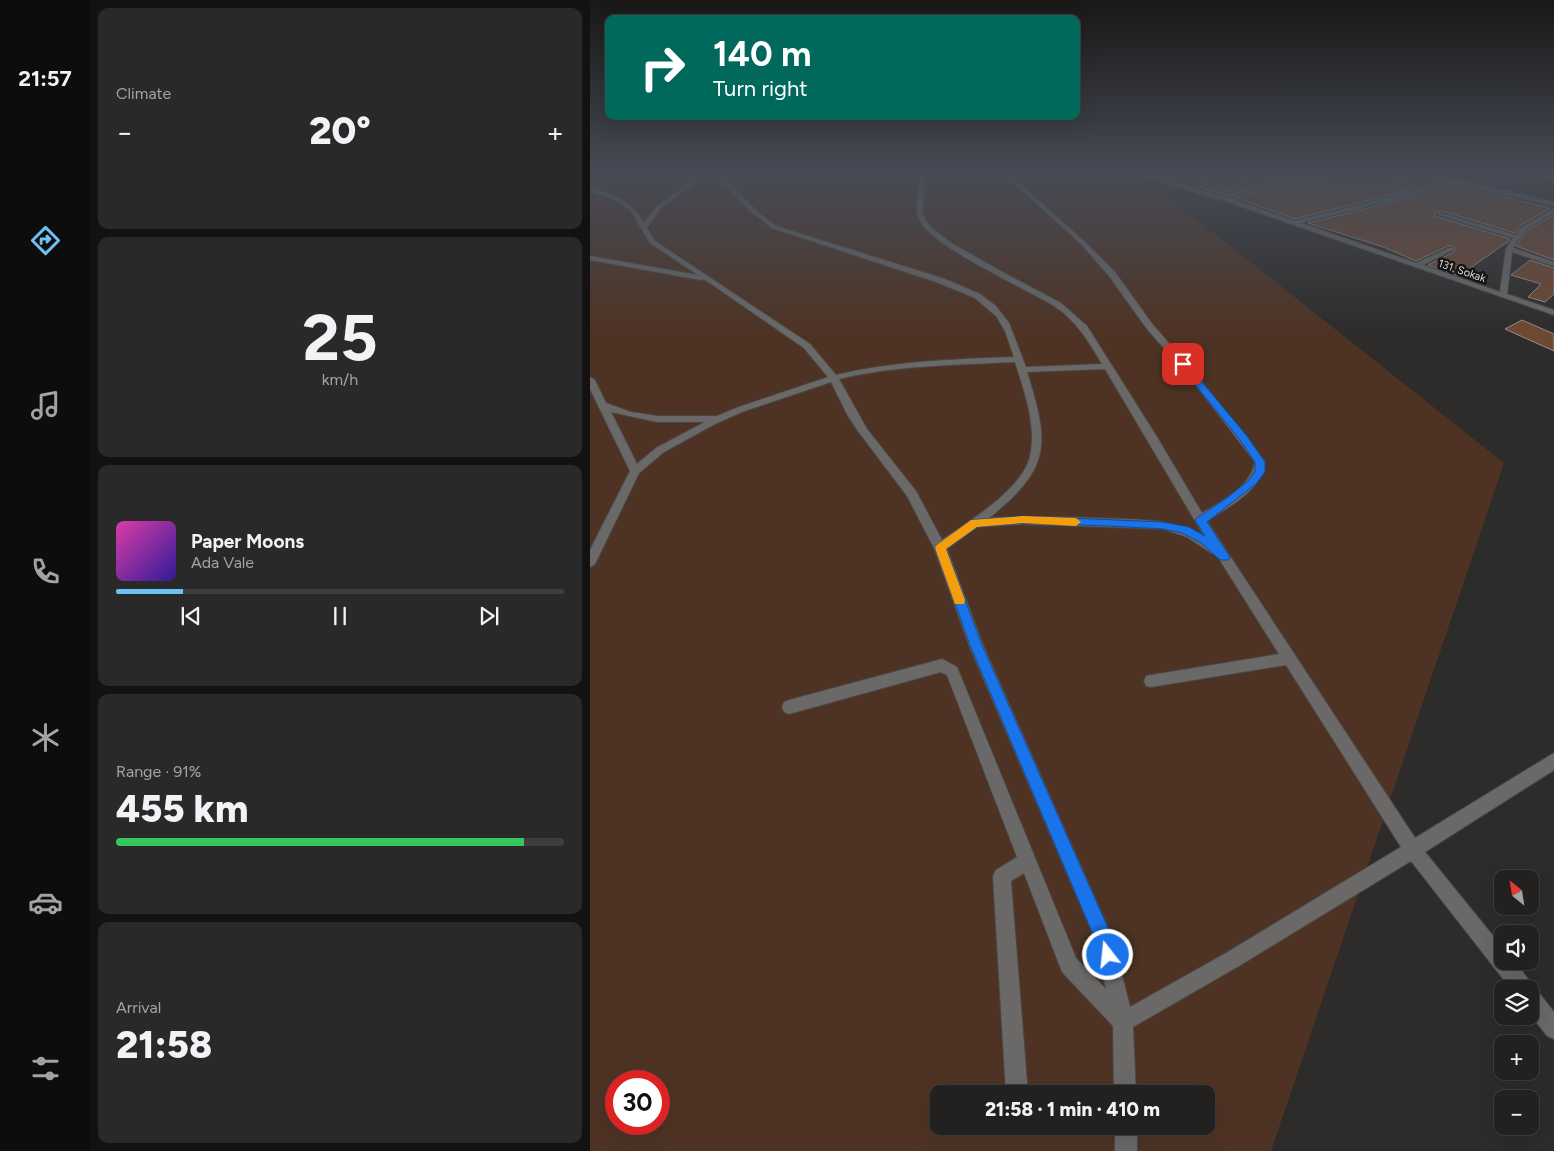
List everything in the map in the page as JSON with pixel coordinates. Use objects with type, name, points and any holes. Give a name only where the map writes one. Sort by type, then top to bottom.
[{"type":"street","points":[[774,227],[938,280],[984,300],[999,312],[1011,333],[1036,428],[1034,460],[1014,491],[940,548]]},
{"type":"street","points":[[930,227],[951,245],[1058,305],[1084,328],[1200,520],[1413,850],[1517,980]]},
{"type":"street","points":[[1065,227],[1112,274],[1150,327],[1194,377],[1260,462],[1260,472],[1253,482],[1231,500],[1200,520]]},
{"type":"street","name":"131. Sokak","points":[[1304,227],[1554,314]]},
{"type":"street","points":[[1480,227],[1516,238]]},
{"type":"street","points":[[1504,296],[1509,249],[1527,227]]},
{"type":"street","points":[[644,228],[652,242],[807,346],[834,378],[853,416],[863,431],[912,494],[940,548],[976,645],[1104,939],[1123,1022],[1125,1085]]},
{"type":"street","points":[[1415,266],[1451,249]]},
{"type":"street","points":[[1509,249],[1554,264]]},
{"type":"street","points":[[590,258],[706,279]]},
{"type":"street","points":[[590,562],[635,471],[660,450],[724,416],[834,378],[867,370],[910,364],[1019,359]]},
{"type":"street","points":[[1022,370],[1108,366]]},
{"type":"street","points":[[590,380],[635,471]]},
{"type":"street","points":[[602,405],[617,412],[667,420],[691,420],[724,416]]},
{"type":"street","points":[[974,523],[1023,520],[1163,525],[1185,530],[1205,541],[1224,557]]},
{"type":"street","points":[[1151,681],[1289,658]]},
{"type":"street","points":[[789,707],[942,665],[952,670],[1069,965],[1123,1022]]},
{"type":"street","points":[[1123,1022],[1187,986],[1413,850],[1554,761]]},
{"type":"street","points":[[1016,1085],[1002,876],[1028,861]]},
{"type":"street","points":[[1539,1008],[1554,1029]]},
{"type":"street","points":[[1126,1135],[1126,1151]]},
{"type":"shaded area","points":[[590,227],[1206,227],[1504,463],[1271,1151],[590,1151]]},
{"type":"building","points":[[1320,227],[1470,227],[1510,239],[1459,276],[1428,265],[1454,252],[1455,248],[1453,246],[1448,246],[1416,261],[1383,247]]},
{"type":"building","points":[[1494,227],[1519,227],[1515,233]]},
{"type":"building","points":[[1534,227],[1554,227],[1554,260],[1516,246],[1526,231]]},
{"type":"building","points":[[1530,260],[1554,268],[1554,294],[1545,302],[1528,297],[1541,284],[1511,275]]},
{"type":"building","points":[[1522,320],[1554,334],[1554,351],[1505,329]]},
{"type":"slow traffic","points":[[960,600],[940,548],[974,523],[1023,520],[1076,522]]},
{"type":"route","points":[[1108,955],[1104,939],[976,645],[940,548],[974,523],[1023,520],[1109,522],[1163,525],[1185,530],[1205,541],[1224,557],[1200,520],[1231,500],[1253,482],[1260,472],[1260,462],[1244,438],[1183,364]]}]
